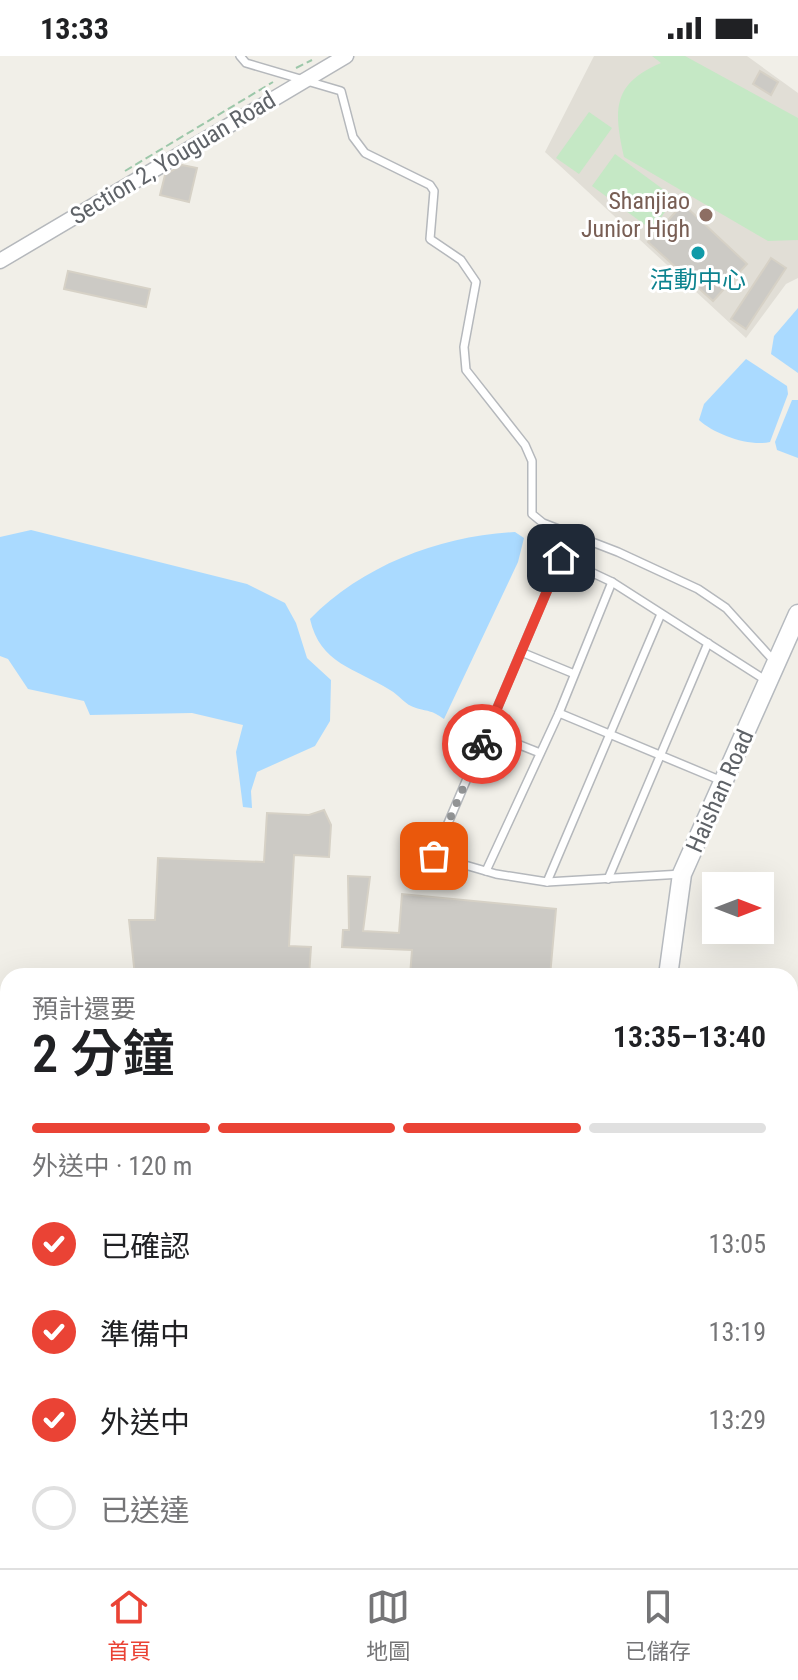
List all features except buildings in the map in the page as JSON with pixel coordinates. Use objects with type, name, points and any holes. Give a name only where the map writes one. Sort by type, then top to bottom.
[{"type":"main road","name":"Haishan Road","points":[[669,968],[682,874],[798,614]]},
{"type":"street","name":"Section 2, Youguan Road","points":[[0,261],[346,56]]},
{"type":"lane","points":[[240,56],[246,63],[341,91],[353,137],[365,153],[430,185],[434,191],[430,239],[461,260],[476,282],[464,347],[466,370],[525,445],[532,461],[532,514],[543,523],[618,552],[698,589],[726,608],[775,663]]},
{"type":"lane","points":[[682,874],[547,882],[486,871],[434,856],[561,558],[612,582],[769,682]]},
{"type":"lane","points":[[486,871],[559,713],[572,673],[612,582]]},
{"type":"lane","points":[[547,882],[661,614]]},
{"type":"lane","points":[[608,879],[708,643]]},
{"type":"lane","points":[[521,652],[572,673]]},
{"type":"lane","points":[[559,713],[724,782]]},
{"type":"lane","points":[[487,732],[540,753]]},
{"type":"path","points":[[118,175],[320,56]]},
{"type":"shaded area","name":"Shanjiao Junior High","points":[[594,56],[747,56],[798,93],[798,278],[786,284],[746,338],[545,152]]},
{"type":"green space","points":[[652,56],[685,56],[798,118],[798,240],[768,241],[624,157],[618,125],[620,100],[633,79],[661,63]]},
{"type":"green space","points":[[589,112],[612,128],[579,174],[556,158]]},
{"type":"green space","points":[[615,154],[675,198],[652,230],[592,186]]},
{"type":"water","points":[[798,308],[798,373],[771,354],[774,336]]},
{"type":"water","points":[[746,359],[787,386],[788,394],[770,442],[752,443],[732,438],[699,420],[704,404]]},
{"type":"water","points":[[792,400],[798,400],[798,458],[777,450],[775,442]]},
{"type":"water","points":[[31,530],[247,584],[285,603],[296,623],[307,658],[331,680],[330,721],[315,746],[257,772],[251,791],[252,808],[243,807],[236,752],[243,725],[192,713],[90,715],[84,701],[28,689],[8,659],[0,656],[0,537]]},
{"type":"water","points":[[515,532],[524,538],[518,562],[444,719],[412,707],[390,690],[341,663],[330,655],[315,634],[310,619],[354,583],[378,569],[431,547]]},
{"type":"way so far","points":[[434,856],[482,744]]},
{"type":"place","name":"Shanjiao Junior High","points":[[706,215]]},
{"type":"place","name":"活動中心","points":[[698,253]]},
{"type":"route","points":[[482,744],[561,558]]}]
